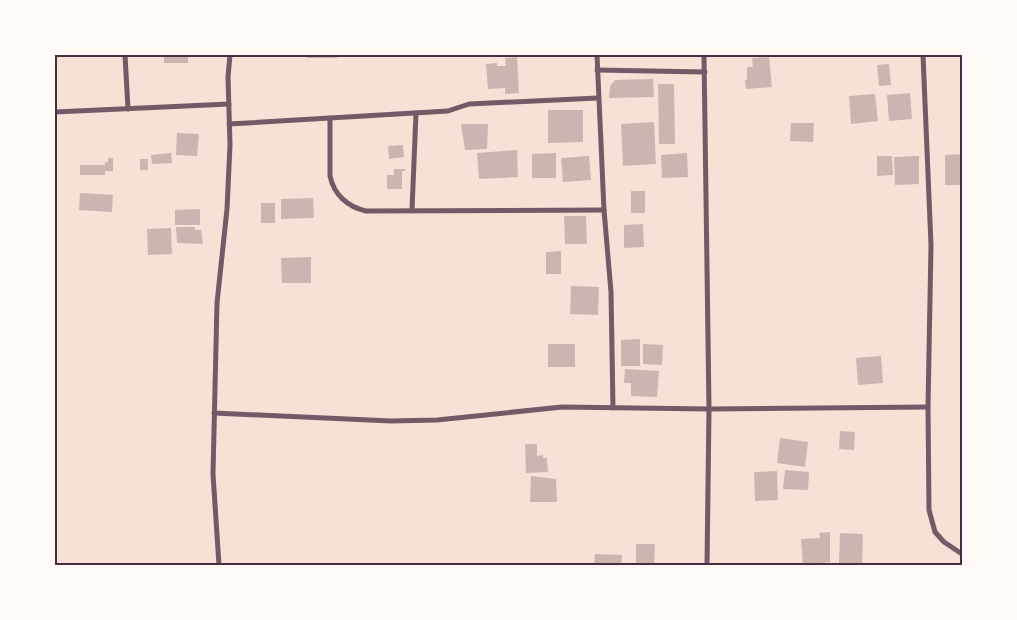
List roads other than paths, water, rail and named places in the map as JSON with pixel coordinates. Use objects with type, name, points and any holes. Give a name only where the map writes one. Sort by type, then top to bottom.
[{"type":"street","points":[[125,55],[128,109]]},
{"type":"street","points":[[219,565],[213,474],[214,413],[217,303],[227,209],[230,55]]},
{"type":"street","points":[[597,55],[604,210],[611,292],[613,408]]},
{"type":"street","points":[[704,55],[709,409],[707,565]]},
{"type":"street","points":[[924,55],[931,245],[928,407],[928,480],[931,522],[935,532],[944,542],[962,554]]},
{"type":"street","points":[[597,70],[705,72]]},
{"type":"street","points":[[229,124],[448,111],[469,104],[598,98]]},
{"type":"street","points":[[55,112],[229,104]]},
{"type":"street","points":[[412,210],[416,113]]},
{"type":"street","points":[[330,118],[330,176],[332,185],[338,194],[357,209],[366,211],[604,210]]},
{"type":"street","points":[[214,413],[390,421],[437,420],[541,408],[928,407]]}]
